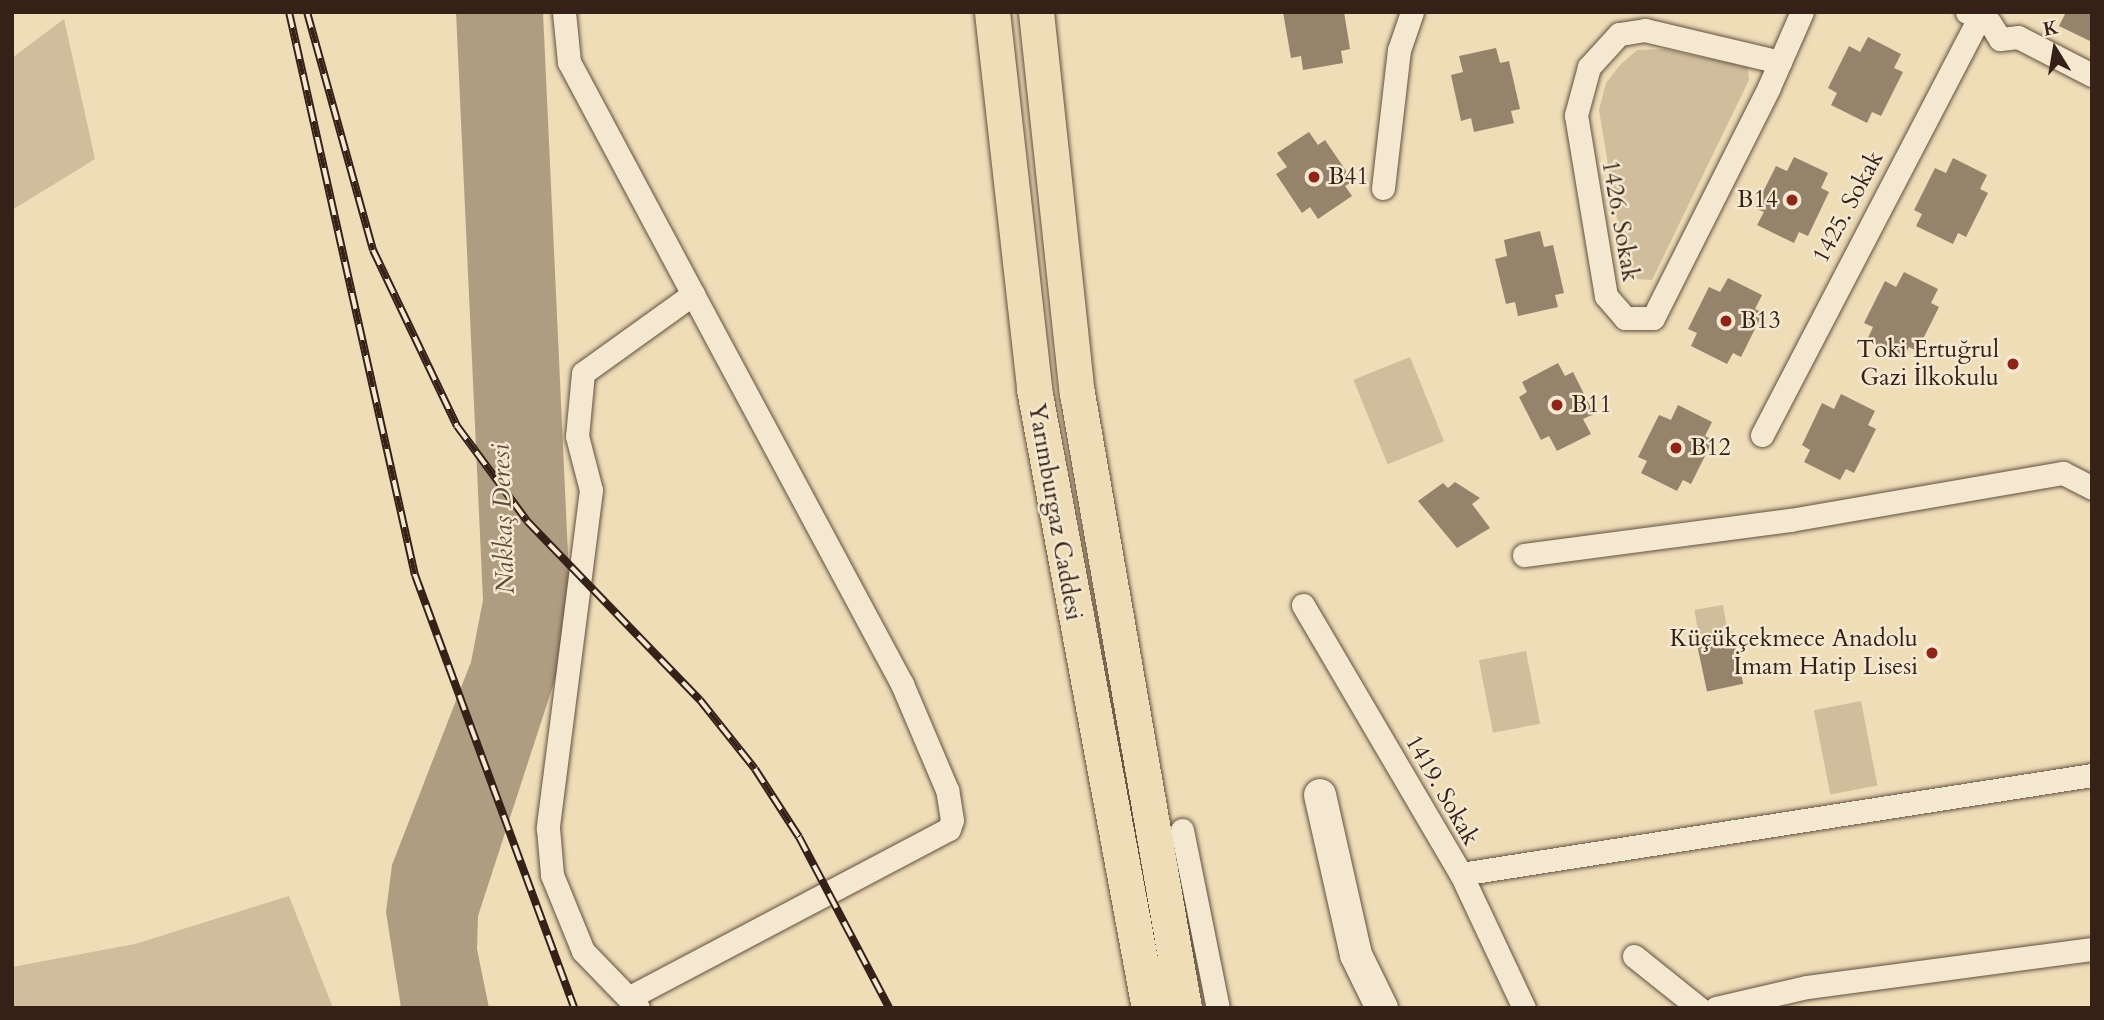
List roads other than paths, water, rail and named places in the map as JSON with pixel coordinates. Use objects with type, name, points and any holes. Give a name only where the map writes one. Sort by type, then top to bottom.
[{"type":"main road","name":"Yarımburgaz Caddesi","points":[[992,12],[1034,389],[1149,1008]]},
{"type":"main road","name":"Yarımburgaz Caddesi","points":[[1036,12],[1077,393],[1184,1008]]},
{"type":"street","points":[[564,12],[569,62],[694,294],[902,684],[947,790],[952,820],[949,829],[635,1002],[583,951],[552,875],[548,828],[591,490],[578,436],[583,373],[694,294]]},
{"type":"street","points":[[1383,188],[1399,50],[1412,12]]},
{"type":"street","name":"1426. Sokak","points":[[1780,62],[1644,30],[1619,34],[1589,67],[1576,115],[1606,296],[1625,318],[1653,318],[1780,62],[1802,12]]},
{"type":"street","points":[[1983,16],[2010,21],[2018,37],[2092,75]]},
{"type":"street","name":"1425. Sokak","points":[[1762,435],[1983,16]]},
{"type":"street","points":[[1524,555],[1790,520],[2063,473],[2092,488]]},
{"type":"street","name":"1419. Sokak","points":[[1303,605],[1461,874],[1524,1008]]},
{"type":"street","points":[[1461,874],[2092,775]]},
{"type":"street","points":[[1320,795],[1356,955],[1382,1008]]},
{"type":"street","points":[[1182,830],[1218,1008]]},
{"type":"street","points":[[1716,1008],[1807,987],[2092,949]]},
{"type":"street","points":[[1634,956],[1699,1008]]},
{"type":"water","name":"Nakkaş Deresi","points":[[456,12],[543,12],[569,576],[562,658],[478,916],[477,949],[489,1008],[401,1008],[386,912],[392,865],[471,662],[483,600]]},
{"type":"railway","points":[[289,12],[415,575],[574,1008]]},
{"type":"railway","points":[[307,12],[373,250],[457,426],[527,521],[700,700],[755,769],[799,837],[889,1008]]},
{"type":"place","name":"B41","points":[[1314,177]]},
{"type":"place","name":"B14","points":[[1792,200]]},
{"type":"place","name":"B13","points":[[1726,321]]},
{"type":"place","name":"Toki Ertuğrul Gazi İlkokulu","points":[[2013,364]]},
{"type":"place","name":"B11","points":[[1557,405]]},
{"type":"place","name":"B12","points":[[1676,448]]},
{"type":"place","name":"Küçükçekmece Anadolu İmam Hatip Lisesi","points":[[1932,653]]}]
